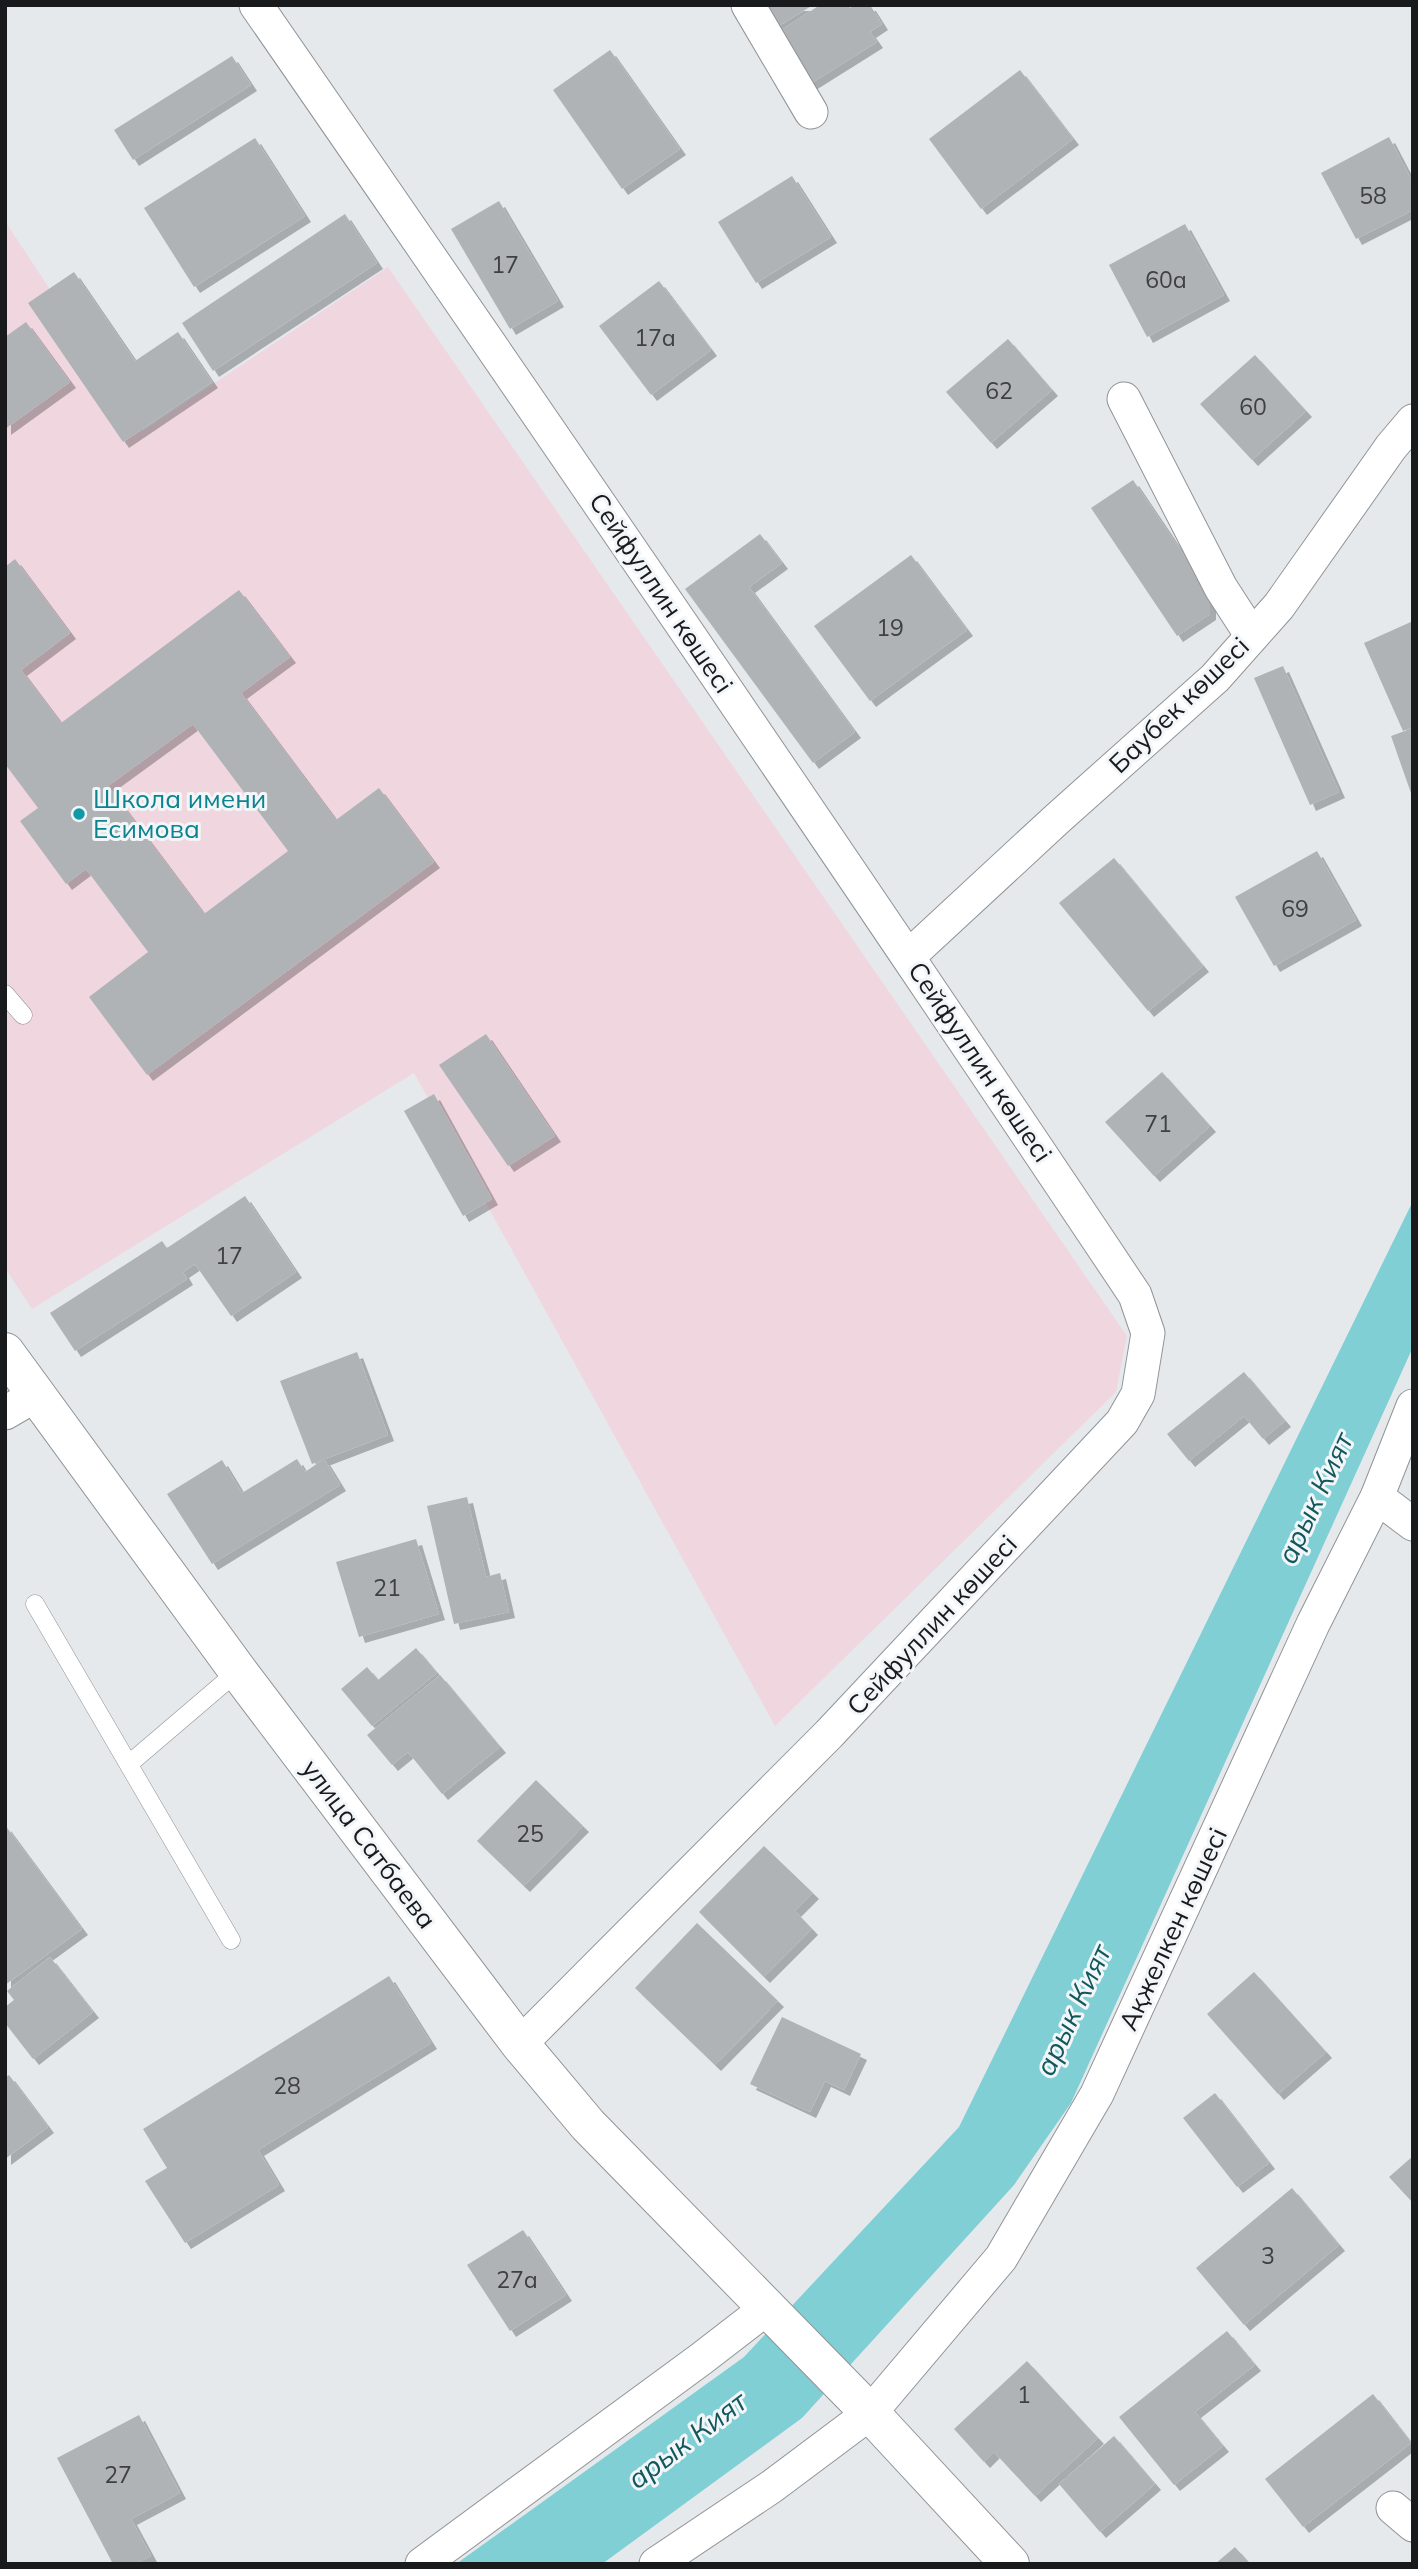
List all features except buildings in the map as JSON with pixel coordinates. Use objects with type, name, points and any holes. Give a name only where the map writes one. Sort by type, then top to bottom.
[{"type":"street","name":"Сейфуллин көшесі","points":[[256,5],[568,455],[909,956],[1135,1294],[1148,1333],[1138,1394],[1122,1422],[830,1734],[520,2045]]},
{"type":"street","points":[[748,5],[811,113]]},
{"type":"street","points":[[1124,399],[1221,589],[1252,636]]},
{"type":"street","name":"Баубек көшесі","points":[[909,956],[1215,678],[1279,606],[1391,447],[1413,421]]},
{"type":"street","name":"улица Сатбаева","points":[[5,1352],[21,1404],[238,1671],[520,2045],[588,2126],[870,2413],[1010,2564]]},
{"type":"street","name":"Ақжелкен көшесі","points":[[656,2564],[771,2487],[870,2413],[1001,2258],[1097,2094],[1313,1624],[1377,1497],[1413,1406]]},
{"type":"street","points":[[1377,1497],[1413,1524]]},
{"type":"street","points":[[422,2564],[690,2368],[766,2308]]},
{"type":"lane","points":[[5,994],[23,1015]]},
{"type":"lane","points":[[35,1604],[232,1940]]},
{"type":"lane","points":[[130,1765],[238,1671]]},
{"type":"shaded area","points":[[5,221],[143,431],[388,267],[1127,1336],[1116,1392],[775,1726],[414,1073],[32,1309],[5,1268]]},
{"type":"water","name":"арык Кият","points":[[1413,1201],[1413,1347],[1071,2103],[1014,2185],[802,2418],[602,2564],[456,2564],[744,2357],[959,2127]]},
{"type":"place","name":"Школа имени Есимова","points":[[79,814]]}]
